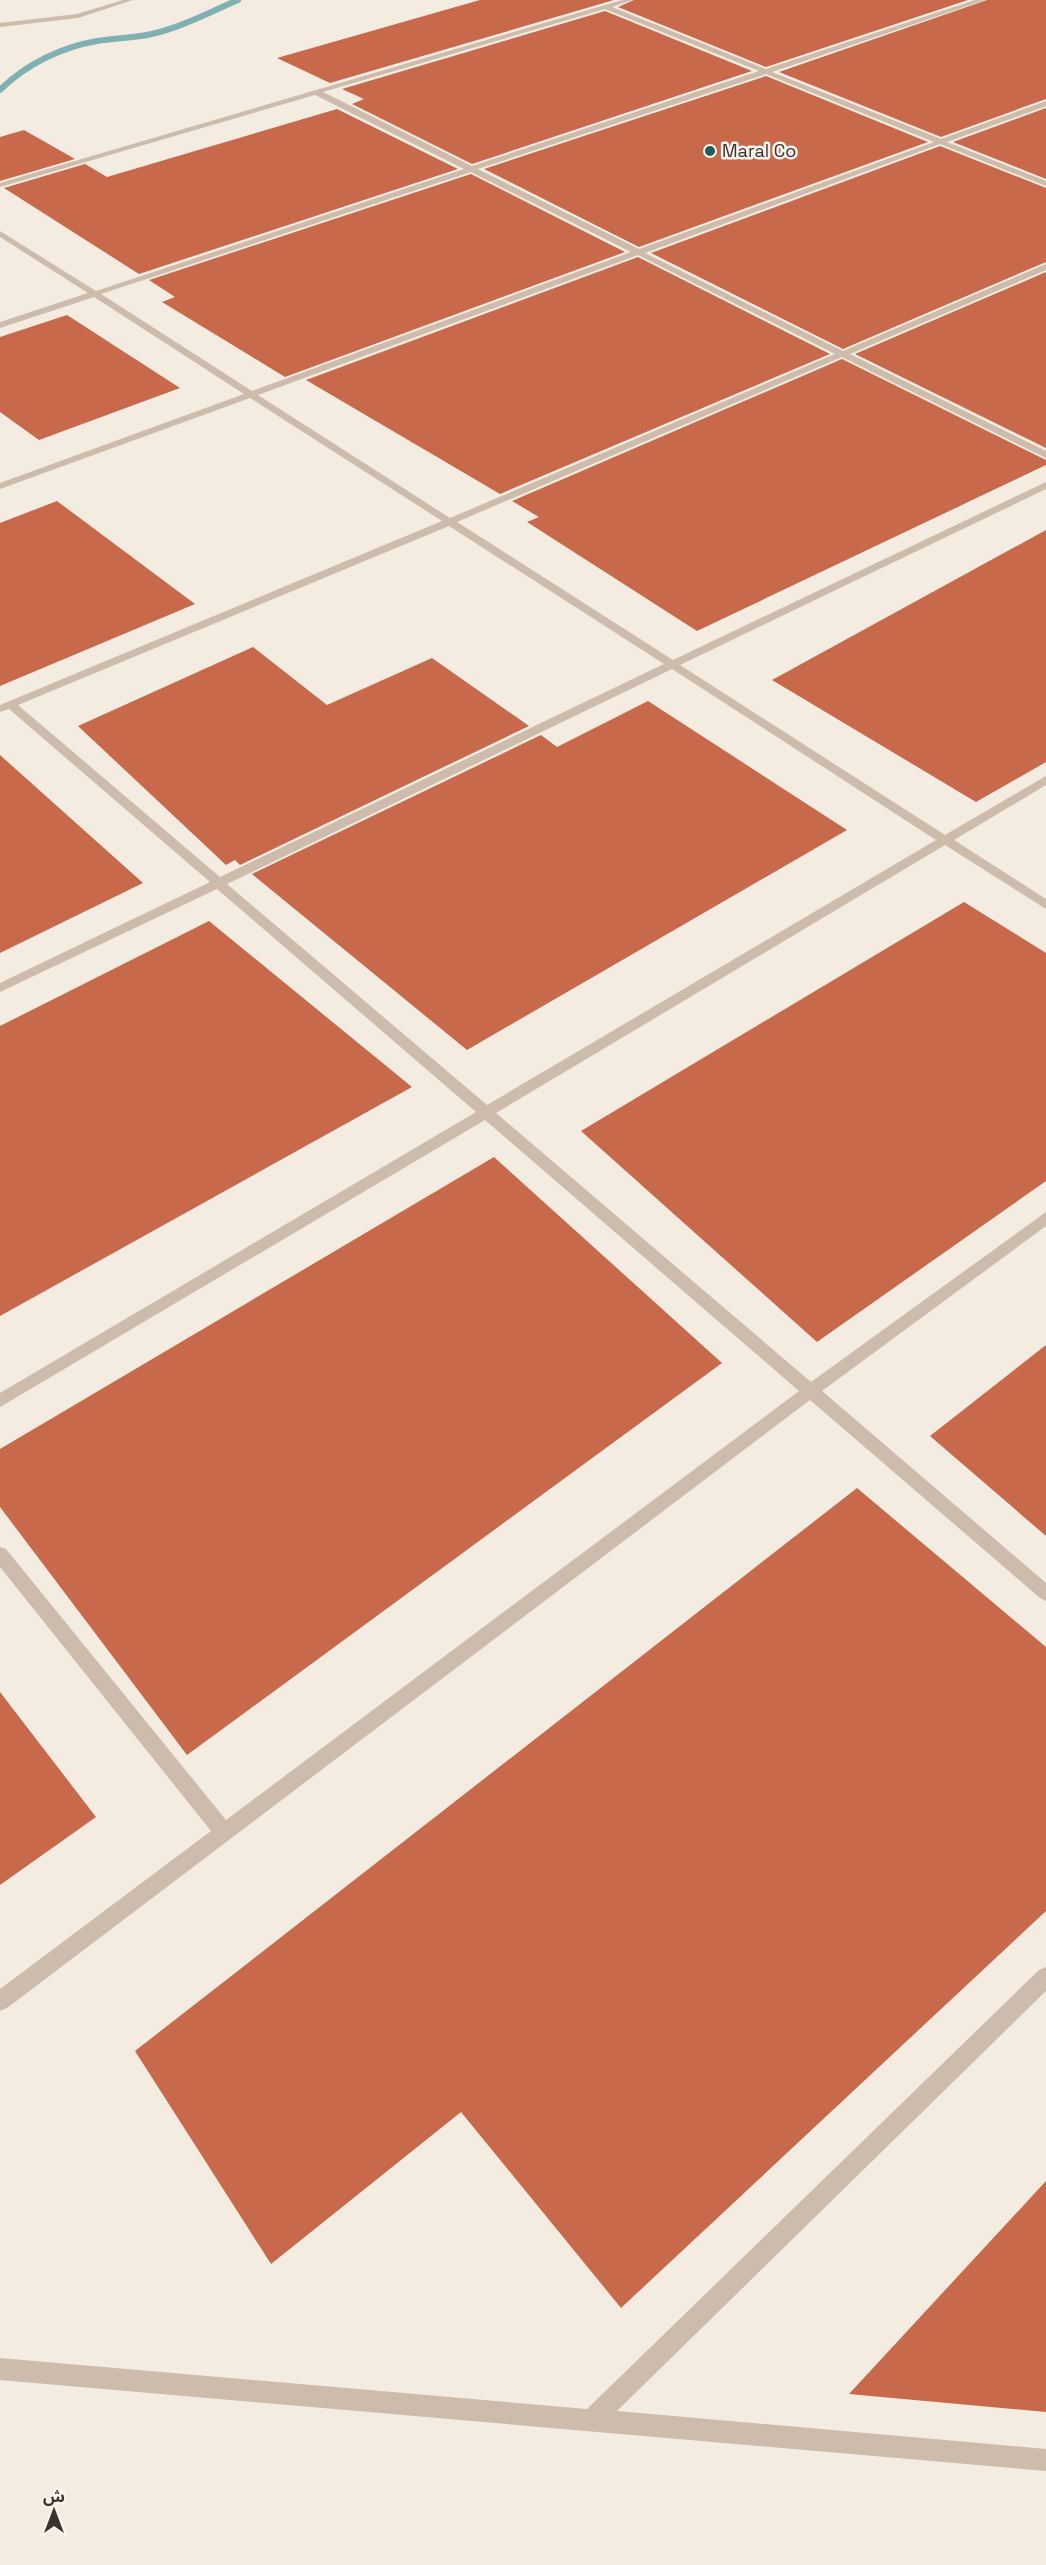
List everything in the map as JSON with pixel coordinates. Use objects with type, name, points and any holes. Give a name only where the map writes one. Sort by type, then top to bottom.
[{"type":"lane","points":[[0,25],[78,16],[130,0]]},
{"type":"lane","points":[[0,185],[629,0]]},
{"type":"lane","points":[[0,325],[982,0]]},
{"type":"lane","points":[[605,7],[1046,184]]},
{"type":"lane","points":[[315,92],[1046,454]]},
{"type":"lane","points":[[0,486],[1046,103]]},
{"type":"lane","points":[[0,233],[1046,905]]},
{"type":"lane","points":[[1046,267],[449,522],[6,707],[219,883],[1046,1593]]},
{"type":"lane","points":[[0,988],[1046,485]]},
{"type":"lane","points":[[0,1401],[1046,780]]},
{"type":"lane","points":[[0,2001],[810,1391],[1046,1218]]},
{"type":"lane","points":[[0,1554],[224,1832]]},
{"type":"lane","points":[[592,2420],[1046,1977]]},
{"type":"lane","points":[[0,2369],[1046,2460]]},
{"type":"building","points":[[480,0],[614,0],[330,83],[277,58]]},
{"type":"building","points":[[634,0],[968,0],[766,67],[618,7]]},
{"type":"building","points":[[987,0],[1046,0],[1046,99],[941,137],[779,72]]},
{"type":"building","points":[[605,11],[752,71],[472,164],[352,104],[364,99],[342,89]]},
{"type":"building","points":[[766,76],[928,142],[639,247],[484,169]]},
{"type":"building","points":[[1046,108],[1046,179],[953,142]]},
{"type":"building","points":[[337,109],[458,169],[139,274],[4,188],[85,164],[107,177]]},
{"type":"building","points":[[24,130],[75,159],[0,181],[0,137]]},
{"type":"building","points":[[940,146],[1046,188],[1046,262],[843,349],[651,253]]},
{"type":"building","points":[[471,174],[625,252],[285,377],[162,302],[175,297],[149,280]]},
{"type":"building","points":[[638,257],[830,354],[500,494],[306,380]]},
{"type":"building","points":[[1046,272],[1046,448],[855,354]]},
{"type":"building","points":[[67,315],[180,388],[39,440],[0,412],[0,337]]},
{"type":"building","points":[[842,359],[1046,460],[1046,465],[697,631],[527,522],[539,517],[512,501]]},
{"type":"building","points":[[57,501],[195,604],[0,686],[0,523]]},
{"type":"building","points":[[1046,530],[1046,762],[976,802],[772,680]]},
{"type":"building","points":[[253,647],[327,705],[432,658],[529,726],[240,865],[235,860],[226,865],[78,726]]},
{"type":"building","points":[[648,701],[847,830],[467,1050],[252,874],[541,735],[557,747]]},
{"type":"building","points":[[0,755],[143,883],[0,953]]},
{"type":"building","points":[[964,902],[1046,953],[1046,1181],[817,1342],[581,1131]]},
{"type":"building","points":[[209,921],[412,1087],[0,1316],[0,1026]]},
{"type":"building","points":[[494,1157],[722,1363],[187,1755],[0,1507],[0,1449]]},
{"type":"building","points":[[1046,1345],[1046,1536],[930,1436]]},
{"type":"building","points":[[857,1488],[1046,1647],[1046,1911],[621,2308],[461,2112],[271,2264],[135,2051]]},
{"type":"building","points":[[0,1692],[96,1817],[0,1885]]},
{"type":"building","points":[[1046,2181],[1046,2412],[849,2394]]},
{"type":"waterway","points":[[0,90],[21,72],[58,52],[97,41],[163,31],[238,0]]},
{"type":"place","name":"Maral Co","points":[[710,151]]}]
